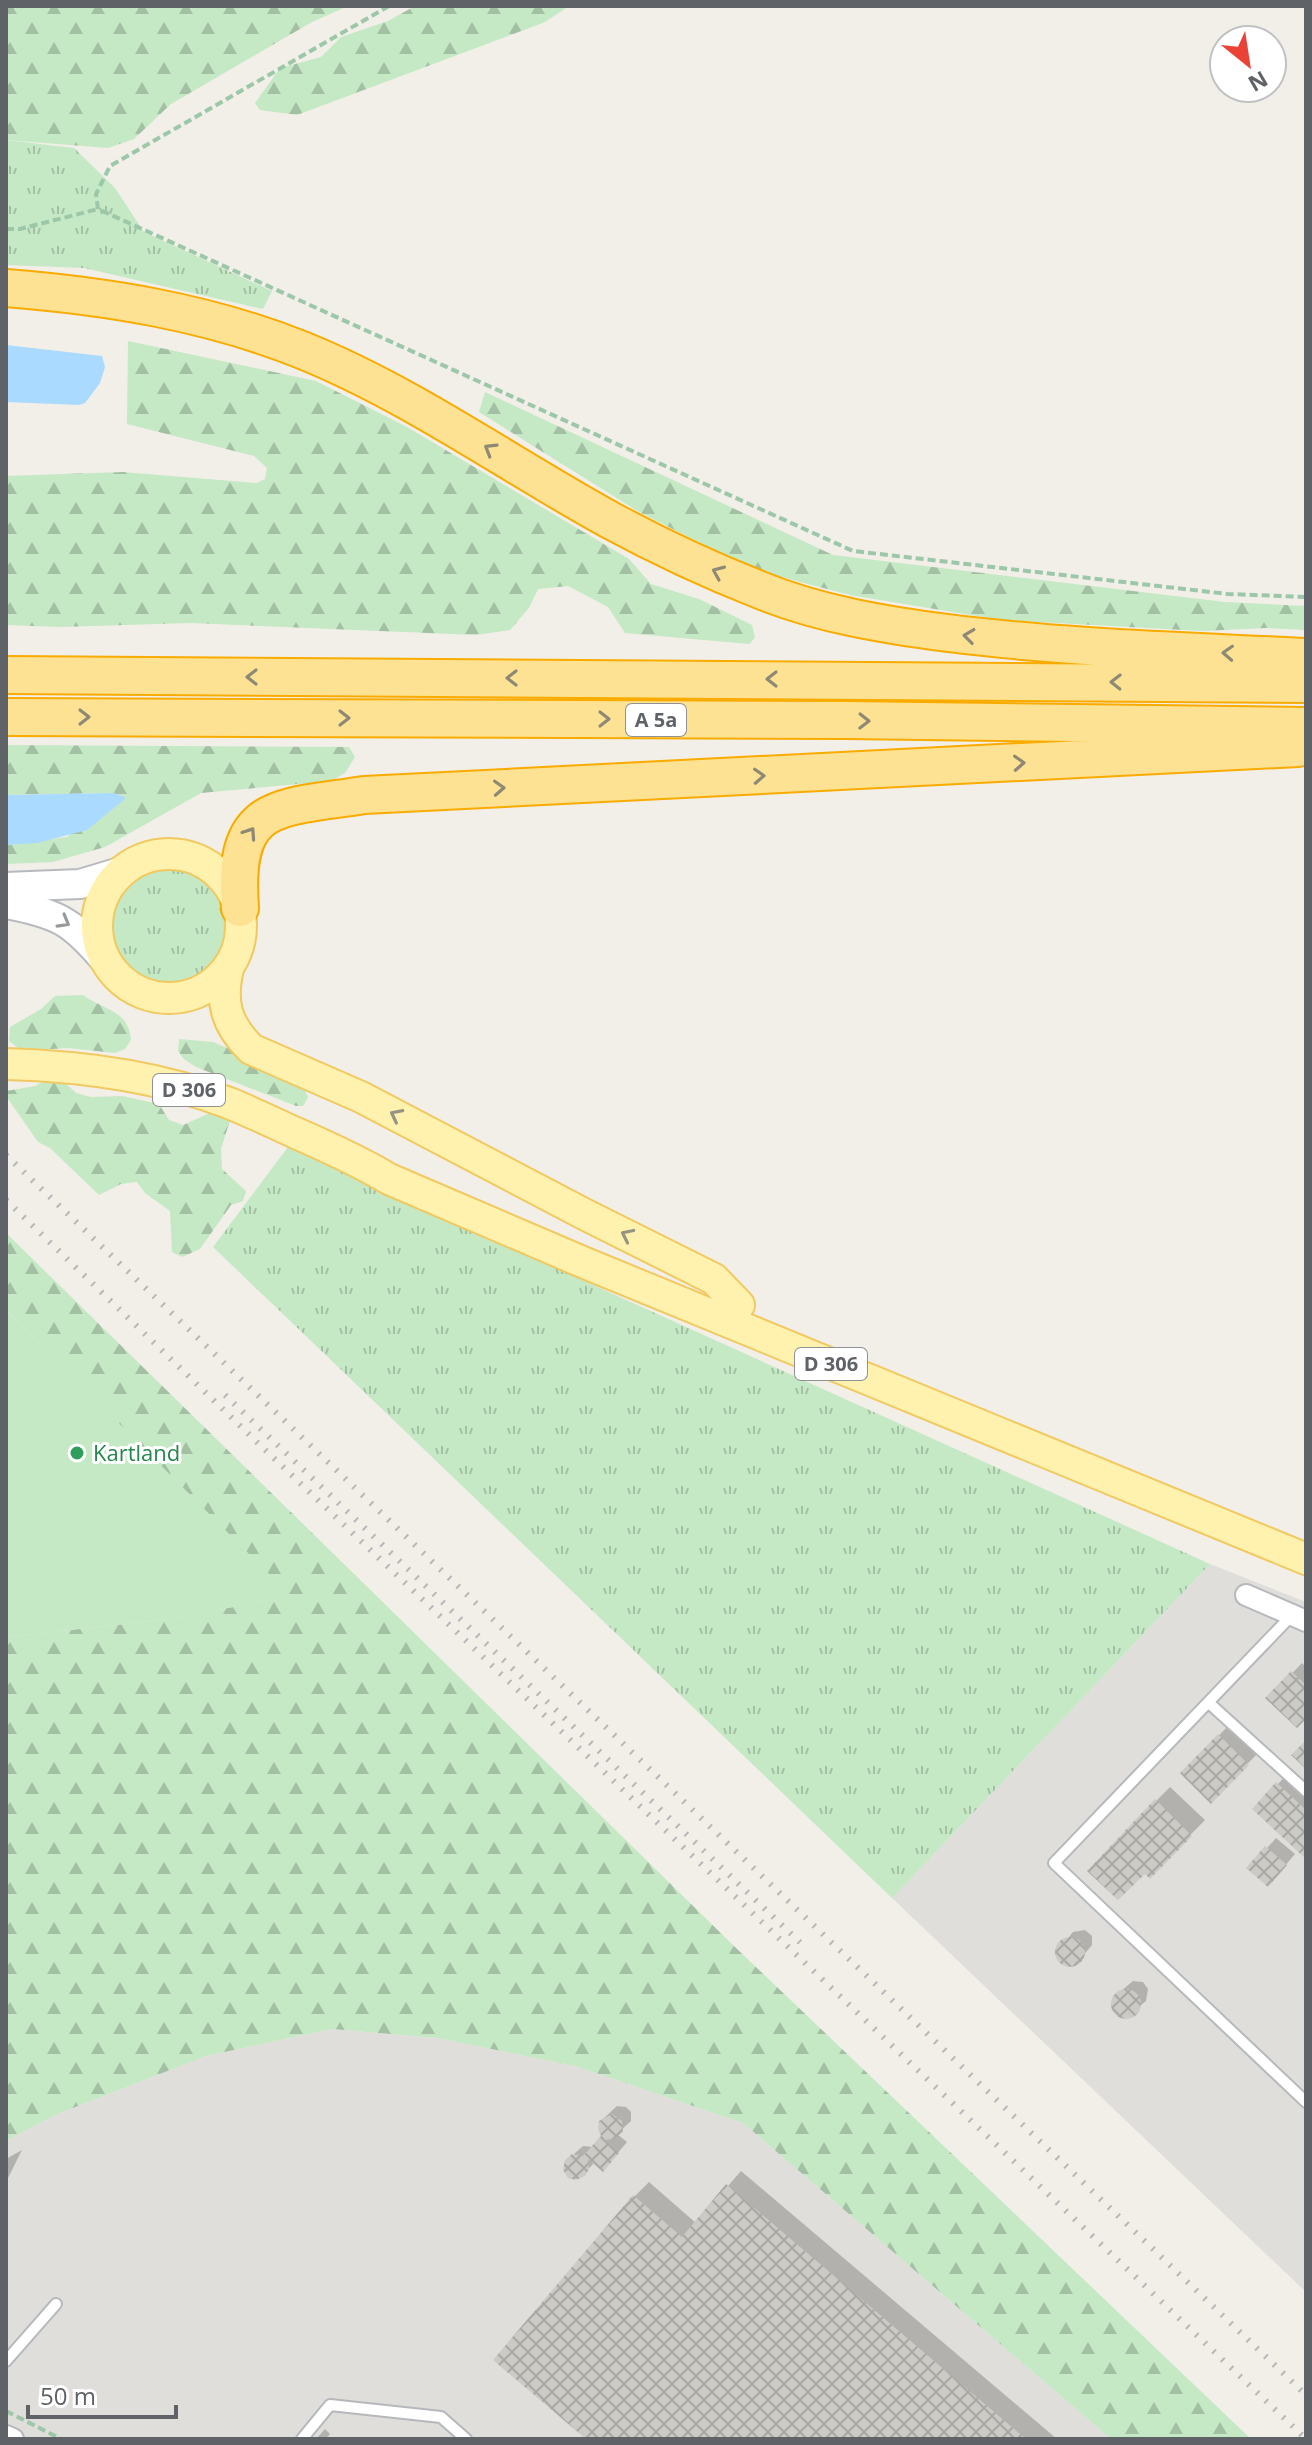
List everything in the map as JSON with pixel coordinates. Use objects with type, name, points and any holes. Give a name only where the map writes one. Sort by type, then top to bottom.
[{"type":"highway","points":[[6,288],[71,293],[154,306],[231,326],[302,350],[457,429],[610,519],[687,559],[763,592],[904,627],[1017,642],[1306,657]]},
{"type":"highway","name":"A 5a","points":[[6,675],[1306,684]]},
{"type":"highway","name":"A 5a","points":[[6,717],[846,720],[1306,726]]},
{"type":"highway","points":[[240,908],[237,877],[241,848],[251,828],[267,815],[291,807],[364,795],[1306,747]]},
{"type":"main road","points":[[228,969],[210,987],[187,996],[163,999],[139,991],[119,979],[97,940],[97,915],[104,892],[120,872],[145,857],[171,854],[197,858],[217,871],[240,908],[238,949],[222,992],[226,1010],[240,1038],[251,1049],[361,1097],[714,1279],[739,1305]]},
{"type":"main road","name":"D 306","points":[[6,1064],[110,1072],[175,1086],[228,1103],[360,1161],[389,1179],[585,1263],[1306,1559]]},
{"type":"main road","name":"D 306","points":[[360,1161],[395,1168],[739,1305],[1306,1541]]},
{"type":"street","points":[[6,887],[80,884],[120,872]]},
{"type":"street","points":[[6,904],[44,911],[68,923],[108,964]]},
{"type":"street","points":[[1246,1595],[1299,1618]]},
{"type":"street","points":[[6,2436],[13,2439]]},
{"type":"lane","points":[[1299,1618],[1209,1703],[1054,1863],[1306,2102]]},
{"type":"lane","points":[[1209,1703],[1306,1791]]},
{"type":"lane","points":[[6,2361],[56,2304]]},
{"type":"lane","points":[[302,2439],[330,2405],[441,2417],[466,2439]]},
{"type":"path","points":[[98,209],[96,194],[110,166],[389,6]]},
{"type":"path","points":[[6,229],[20,229],[98,209],[853,551],[1228,594],[1306,597]]},
{"type":"path","points":[[6,2411],[61,2439]]},
{"type":"shaded area","points":[[1210,1564],[1306,1602],[1306,2292],[892,1898]]},
{"type":"shaded area","points":[[332,2029],[437,2038],[575,2066],[743,2123],[1111,2439],[6,2439],[6,2141],[55,2115],[206,2056]]},
{"type":"green space","points":[[6,6],[348,6],[312,22],[171,104],[134,139],[108,148],[6,140]]},
{"type":"green space","points":[[415,6],[569,6],[545,22],[297,115],[260,110],[255,103],[280,68],[321,57],[341,37],[388,21]]},
{"type":"green space","points":[[6,140],[74,148],[115,188],[144,232],[272,291],[263,309],[84,268],[6,265]]},
{"type":"green space","points":[[128,341],[316,381],[407,427],[629,559],[651,584],[699,599],[752,625],[755,638],[749,644],[625,633],[608,607],[568,586],[538,589],[529,608],[510,630],[476,635],[190,623],[60,627],[6,625],[6,476],[123,472],[257,483],[265,479],[267,468],[254,456],[127,424]]},
{"type":"green space","points":[[485,392],[833,555],[1225,602],[1306,606],[1306,630],[1202,631],[1001,620],[850,595],[754,570],[639,512],[479,412]]},
{"type":"green space","points":[[6,745],[349,747],[355,757],[345,773],[331,781],[201,793],[105,847],[53,862],[6,864],[6,845],[67,837],[114,793],[6,795]]},
{"type":"green space","points":[[168,870],[190,874],[209,886],[221,905],[225,927],[221,949],[209,968],[190,980],[168,984],[146,980],[127,968],[115,949],[111,927],[115,905],[127,886],[146,874]]},
{"type":"green space","points":[[83,995],[114,1012],[125,1022],[131,1040],[125,1049],[115,1053],[68,1048],[22,1051],[9,1041],[10,1027],[41,1009],[55,996]]},
{"type":"green space","points":[[179,1039],[213,1042],[280,1070],[300,1082],[308,1097],[303,1106],[296,1106],[196,1067],[178,1051]]},
{"type":"green space","points":[[51,1078],[63,1081],[76,1093],[91,1097],[122,1096],[159,1104],[169,1120],[183,1125],[219,1109],[231,1117],[221,1149],[222,1169],[246,1191],[243,1201],[231,1205],[200,1249],[182,1257],[172,1252],[170,1211],[145,1193],[137,1182],[121,1184],[99,1195],[50,1148],[38,1142],[6,1096],[6,1091],[35,1086]]},
{"type":"green space","points":[[288,1147],[1210,1564],[892,1898],[213,1247]]},
{"type":"green space","points":[[6,1233],[736,1948],[1251,2439],[1111,2439],[743,2123],[575,2066],[437,2038],[332,2029],[206,2056],[55,2115],[6,2141],[6,1637],[170,1619],[290,1596],[6,1310]]},
{"type":"green space","name":"Kartland","points":[[6,1310],[291,1596],[170,1619],[6,1637]]},
{"type":"water","points":[[6,345],[102,356],[105,367],[100,383],[85,403],[6,402]]},
{"type":"water","points":[[114,793],[126,798],[87,830],[37,843],[6,845],[6,795]]},
{"type":"building","points":[[1291,1671],[1306,1685],[1306,1719],[1297,1728],[1265,1698]]},
{"type":"building","points":[[1218,1734],[1249,1765],[1211,1804],[1180,1773]]},
{"type":"building","points":[[1306,1740],[1306,1769],[1291,1755]]},
{"type":"building","points":[[1276,1782],[1306,1810],[1306,1859],[1252,1809]]},
{"type":"building","points":[[1155,1799],[1192,1836],[1150,1879],[1145,1874],[1118,1900],[1087,1871]]},
{"type":"building","points":[[1265,1846],[1287,1865],[1268,1887],[1246,1868]]},
{"type":"building","points":[[1070,1937],[1076,1938],[1084,1946],[1084,1958],[1076,1966],[1070,1967],[1064,1966],[1056,1958],[1055,1952],[1056,1946],[1064,1938]]},
{"type":"building","points":[[1126,1989],[1132,1990],[1140,1998],[1140,2010],[1132,2018],[1126,2019],[1120,2018],[1112,2010],[1111,2004],[1112,1998],[1120,1990]]},
{"type":"building","points":[[612,2114],[622,2121],[623,2132],[614,2139],[604,2140],[619,2153],[603,2172],[588,2159],[589,2169],[585,2176],[576,2180],[568,2178],[563,2170],[565,2160],[572,2154],[583,2156],[601,2136],[599,2121]]},
{"type":"building","points":[[726,2184],[1026,2439],[586,2439],[493,2360],[633,2195],[682,2237]]},
{"type":"railway","points":[[6,1155],[1306,2395]]},
{"type":"railway","points":[[6,1200],[1306,2439]]},
{"type":"railway","points":[[225,1395],[807,1949]]},
{"type":"place","name":"Kartland","points":[[77,1453]]}]
